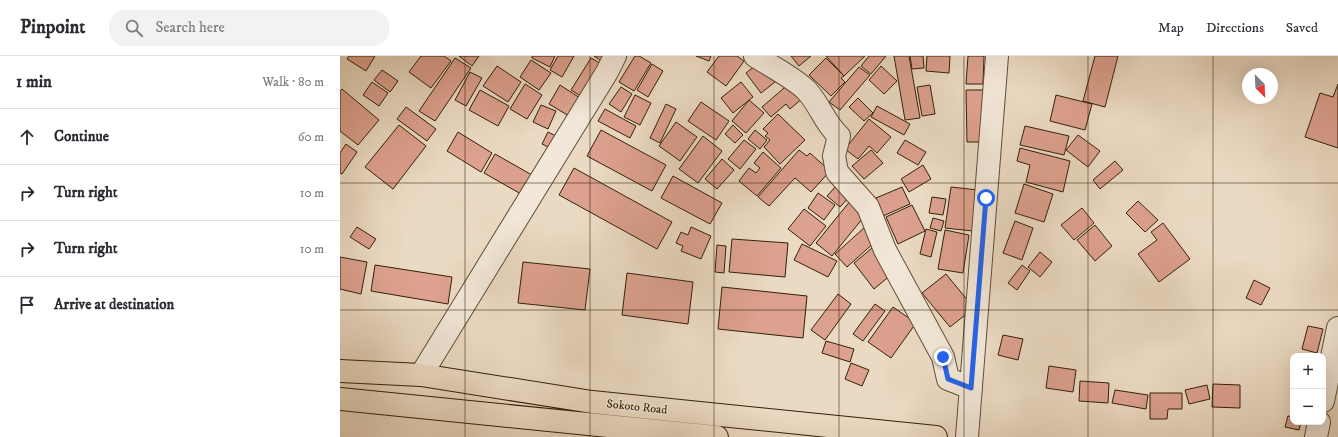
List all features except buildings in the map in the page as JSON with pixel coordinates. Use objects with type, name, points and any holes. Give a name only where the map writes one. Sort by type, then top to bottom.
[{"type":"main road","name":"Sokoto Road","points":[[340,371],[421,375],[592,402],[936,437]]},
{"type":"main road","points":[[340,399],[717,437]]},
{"type":"street","points":[[421,375],[615,56]]},
{"type":"street","points":[[755,56],[806,90],[822,111],[829,128],[839,136],[834,156],[837,172],[868,206],[885,250],[943,357],[948,379],[971,388]]},
{"type":"street","points":[[967,437],[997,56]]},
{"type":"street","points":[[1325,389],[1338,328]]},
{"type":"street","points":[[1316,437],[1318,425]]},
{"type":"route","points":[[943,357],[948,379],[971,388],[986,198]]}]
